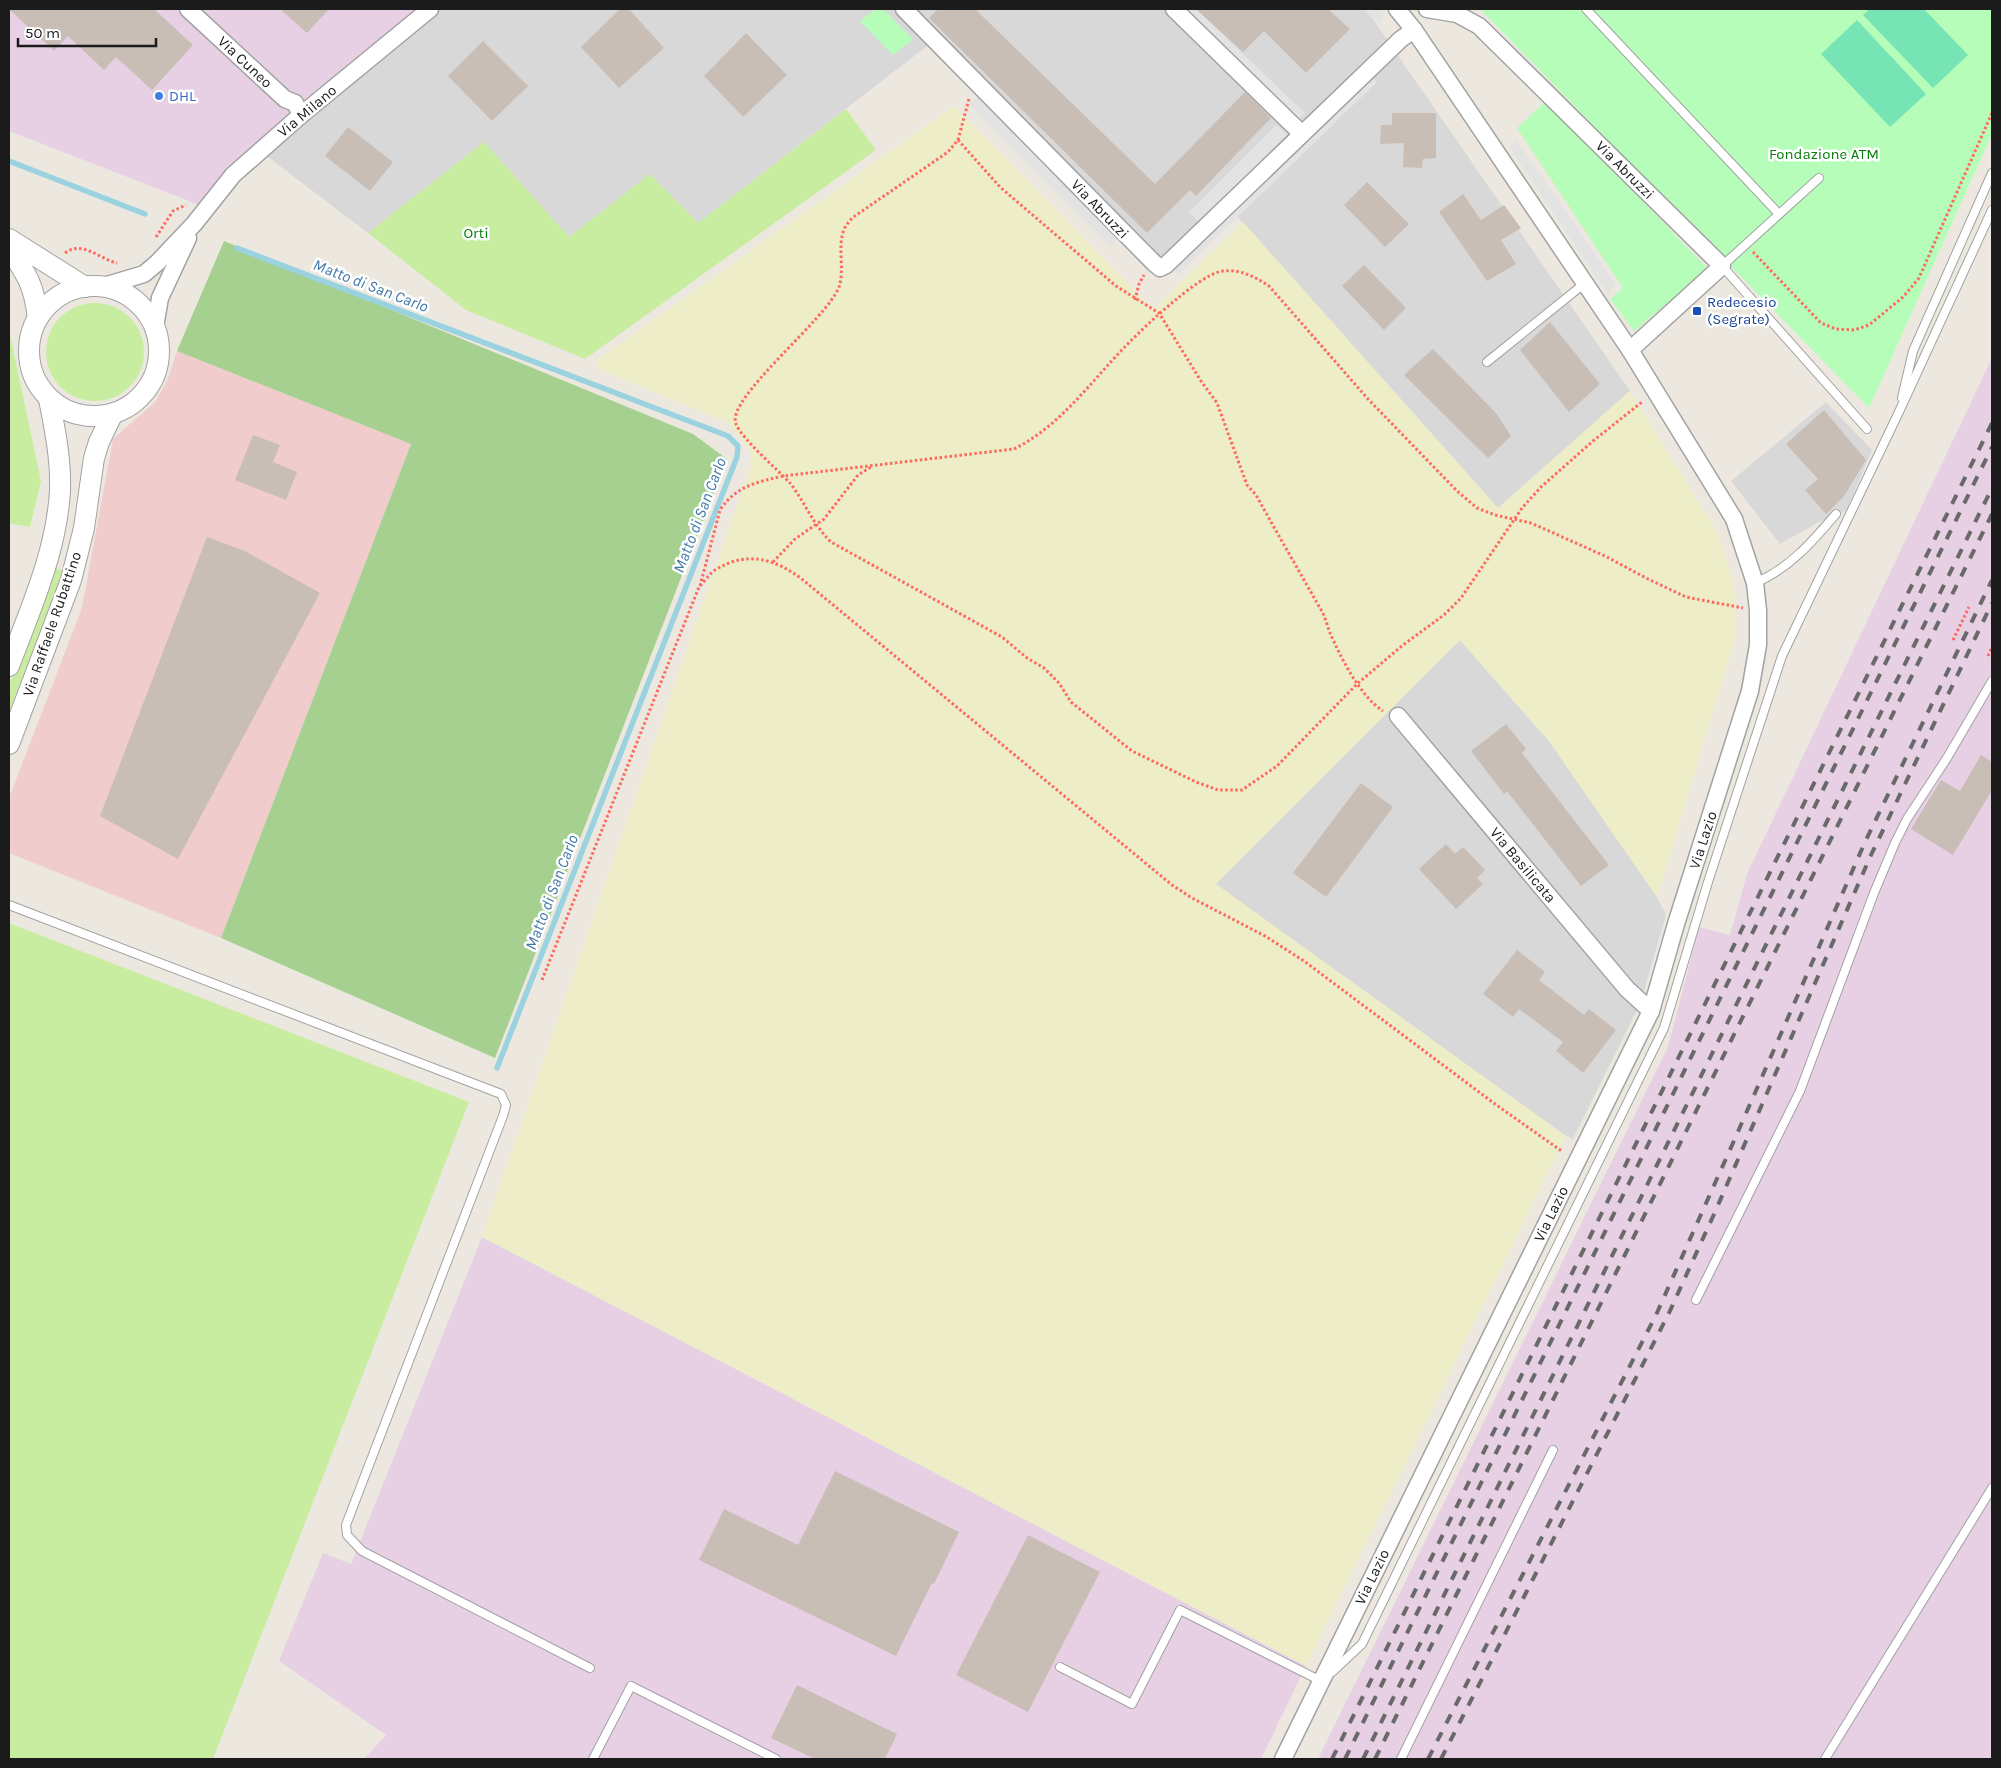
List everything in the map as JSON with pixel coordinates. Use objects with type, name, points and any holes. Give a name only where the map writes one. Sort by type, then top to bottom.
[{"type":"street","name":"Via Cuneo","points":[[188,9],[285,99],[295,103],[301,115]]},
{"type":"street","name":"Via Milano","points":[[107,285],[144,274],[157,263],[194,224],[233,175],[301,115],[430,9]]},
{"type":"street","name":"Via Abruzzi","points":[[904,9],[1154,263]]},
{"type":"street","points":[[1174,9],[1302,134]]},
{"type":"street","points":[[1397,9],[1414,30],[1630,350],[1734,519],[1755,583],[1758,610]]},
{"type":"street","name":"Via Abruzzi","points":[[1427,9],[1457,14],[1479,26],[1722,266]]},
{"type":"street","points":[[1154,263],[1160,268],[1166,265],[1401,38],[1414,30]]},
{"type":"street","name":"Via Milano","points":[[155,327],[160,298],[194,224]]},
{"type":"street","points":[[9,239],[86,287]]},
{"type":"street","points":[[9,248],[28,276],[35,294],[38,318]]},
{"type":"street","points":[[1630,350],[1722,266]]},
{"type":"street","points":[[107,285],[130,296],[144,309],[155,327],[160,344],[158,367],[150,386],[132,404],[112,415]]},
{"type":"street","name":"Via Raffaele Rubattino","points":[[9,744],[71,580],[84,528],[96,450],[112,415],[79,415],[64,410],[49,399],[36,382],[29,359],[31,334],[38,318],[59,296],[86,287],[107,285]]},
{"type":"street","name":"Via Raffaele Rubattino","points":[[9,666],[48,557],[55,528],[60,492],[59,460],[49,399]]},
{"type":"street","name":"Via Lazio","points":[[1283,1759],[1651,1011],[1676,924],[1750,691],[1758,645],[1758,610]]},
{"type":"street","name":"Via Basilicata","points":[[1398,716],[1627,989],[1651,1011]]},
{"type":"lane","points":[[1586,9],[1779,214]]},
{"type":"lane","points":[[1898,414],[1913,351],[1992,173]]},
{"type":"lane","points":[[1819,178],[1722,266],[1867,429]]},
{"type":"lane","points":[[1060,1667],[1132,1704],[1180,1610],[1321,1682],[1362,1644],[1664,1028],[1708,882],[1782,656],[1898,414],[1992,210]]},
{"type":"lane","points":[[1487,362],[1585,284]]},
{"type":"lane","points":[[1755,583],[1773,576],[1788,565],[1836,514]]},
{"type":"lane","points":[[1696,1300],[1800,1090],[1849,958],[1895,843],[1907,819],[1947,758],[1992,681]]},
{"type":"lane","points":[[9,905],[501,1094],[506,1105],[504,1116],[346,1525],[347,1535],[362,1550],[590,1668]]},
{"type":"lane","points":[[1401,1759],[1553,1450]]},
{"type":"lane","points":[[1825,1759],[1992,1488]]},
{"type":"lane","points":[[593,1759],[631,1686],[776,1759]]},
{"type":"path","points":[[974,80],[958,140],[948,152],[852,218],[844,231],[839,287],[817,319],[748,391],[735,414],[736,424],[745,437],[783,476],[800,497],[822,533],[841,549],[1002,637],[1027,658],[1044,668],[1058,683],[1071,702],[1132,751],[1196,782],[1218,790],[1242,790],[1277,766],[1357,684],[1403,645],[1444,615],[1461,598],[1514,519],[1541,487],[1627,413],[1656,393]]},
{"type":"path","points":[[1746,245],[1821,323],[1836,329],[1854,330],[1869,325],[1903,296],[1919,278],[1992,114]]},
{"type":"path","points":[[958,140],[1000,187],[1082,258],[1135,300],[1159,314],[1217,403],[1248,485],[1321,610],[1331,634],[1357,684],[1377,708],[1398,716]]},
{"type":"path","points":[[1135,300],[1139,284],[1154,263]]},
{"type":"path","points":[[542,980],[699,588],[720,510],[726,501],[736,491],[758,482],[783,476],[1014,449],[1034,440],[1064,414],[1120,352],[1159,314],[1193,285],[1221,271],[1238,270],[1255,277],[1269,286],[1368,398],[1457,491],[1477,508],[1495,515],[1531,523],[1589,549],[1686,597],[1735,608],[1758,610]]},
{"type":"path","points":[[773,562],[795,539],[824,519],[858,475],[874,465]]},
{"type":"path","points":[[699,588],[714,571],[729,563],[752,559],[773,562],[795,574],[1172,885],[1192,898],[1265,936],[1304,961],[1495,1104],[1577,1162]]},
{"type":"path","points":[[1953,640],[1969,607]]},
{"type":"path","points":[[1988,656],[1992,647]]},
{"type":"shaded area","points":[[9,9],[431,9],[207,208],[9,131]]},
{"type":"shaded area","points":[[430,9],[1375,9],[1370,15],[1630,391],[1498,508],[1228,206],[1166,265],[935,40],[698,223],[650,174],[569,237],[484,142],[368,233],[260,151]]},
{"type":"shaded area","points":[[1178,9],[1196,9],[1305,113],[1294,123]]},
{"type":"shaded area","points":[[1363,9],[1380,9],[1384,13],[1380,25]]},
{"type":"shaded area","points":[[1369,74],[1377,82],[1178,275],[1171,266]]},
{"type":"shaded area","points":[[982,95],[1122,235],[1110,246],[968,104]]},
{"type":"shaded area","points":[[1276,125],[1287,135],[1199,222],[1189,212]]},
{"type":"shaded area","points":[[1516,139],[1615,283],[1609,296],[1509,147]]},
{"type":"shaded area","points":[[177,351],[411,444],[221,938],[9,853],[9,798],[82,608],[113,439],[155,402],[168,379]]},
{"type":"shaded area","points":[[1992,358],[1992,1759],[1318,1759],[1668,1047],[1699,927],[1730,935],[1747,874]]},
{"type":"shaded area","points":[[1826,402],[1872,450],[1846,511],[1817,523],[1780,544],[1731,481]]},
{"type":"shaded area","points":[[1460,640],[1549,741],[1657,897],[1666,915],[1641,1002],[1573,1139],[1566,1136],[1215,884]]},
{"type":"shaded area","points":[[482,1237],[1306,1666],[1261,1759],[364,1759],[386,1735],[279,1661],[323,1553],[351,1564]]},
{"type":"green space","points":[[876,9],[883,9],[913,39],[893,55],[860,21]]},
{"type":"green space","name":"Fondazione ATM","points":[[1480,9],[1992,9],[1992,134],[1869,408]]},
{"type":"green space","points":[[1870,9],[1924,9],[1968,55],[1933,88],[1863,15]]},
{"type":"green space","points":[[1857,20],[1926,94],[1890,127],[1821,54]]},
{"type":"green space","points":[[1546,101],[1708,269],[1634,331],[1610,299],[1623,288],[1517,128]]},
{"type":"green space","points":[[954,106],[1153,309],[1243,222],[1498,508],[1630,391],[1718,534],[1734,585],[1736,635],[1657,897],[1549,741],[1460,640],[1216,884],[1566,1136],[1306,1666],[482,1237],[750,468],[752,455],[727,422],[601,370],[597,366],[596,361]]},
{"type":"green space","name":"Orti","points":[[846,109],[876,150],[585,359],[466,310],[368,233],[484,142],[569,237],[650,174],[698,223]]},
{"type":"green space","points":[[224,241],[693,434],[727,459],[495,1058],[221,938],[411,444],[177,351]]},
{"type":"green space","points":[[95,303],[114,307],[130,317],[140,333],[144,352],[140,371],[130,387],[114,397],[95,401],[76,397],[60,387],[50,371],[46,352],[50,333],[60,317],[76,307]]},
{"type":"green space","points":[[9,330],[41,481],[30,527],[9,523]]},
{"type":"green space","points":[[55,568],[63,571],[9,712],[9,686]]},
{"type":"green space","points":[[9,923],[469,1102],[213,1759],[9,1759]]},
{"type":"building","points":[[9,9],[154,9],[193,45],[152,90],[116,57],[104,70],[68,36],[54,51]]},
{"type":"building","points":[[280,9],[329,9],[307,33]]},
{"type":"building","points":[[620,9],[629,9],[664,48],[619,88],[581,47]]},
{"type":"building","points":[[938,9],[975,9],[1155,184],[1245,92],[1271,118],[1196,196],[1190,190],[1147,233],[929,18]]},
{"type":"building","points":[[1196,9],[1328,9],[1350,29],[1306,73],[1264,31],[1243,52]]},
{"type":"building","points":[[746,33],[787,75],[743,117],[704,76]]},
{"type":"building","points":[[483,41],[528,86],[492,121],[448,76]]},
{"type":"building","points":[[1392,113],[1436,113],[1436,158],[1423,159],[1422,168],[1403,167],[1404,143],[1380,144],[1381,125],[1392,125]]},
{"type":"building","points":[[348,127],[393,162],[370,191],[325,156]]},
{"type":"building","points":[[1367,182],[1409,224],[1385,247],[1344,205]]},
{"type":"building","points":[[1463,194],[1481,220],[1504,205],[1521,228],[1501,240],[1516,264],[1487,281],[1439,212]]},
{"type":"building","points":[[1364,265],[1406,308],[1384,330],[1342,286]]},
{"type":"building","points":[[1550,322],[1600,384],[1569,412],[1520,350]]},
{"type":"building","points":[[1433,349],[1496,413],[1511,436],[1488,458],[1404,375]]},
{"type":"building","points":[[1824,410],[1866,460],[1844,496],[1826,514],[1805,490],[1818,479],[1786,444]]},
{"type":"building","points":[[253,435],[280,445],[273,462],[297,472],[286,500],[235,480]]},
{"type":"building","points":[[207,537],[245,551],[320,593],[178,859],[100,816]]},
{"type":"building","points":[[1506,724],[1526,749],[1522,753],[1609,865],[1581,886],[1507,791],[1504,794],[1471,751]]},
{"type":"building","points":[[1981,755],[1992,762],[1992,790],[1953,855],[1911,829],[1941,780],[1960,791]]},
{"type":"building","points":[[1361,783],[1393,807],[1326,897],[1293,873]]},
{"type":"building","points":[[1446,844],[1455,854],[1463,847],[1485,870],[1477,878],[1483,884],[1456,909],[1419,869]]},
{"type":"building","points":[[1517,950],[1545,972],[1539,980],[1584,1015],[1589,1009],[1616,1030],[1583,1073],[1556,1051],[1563,1042],[1519,1009],[1513,1017],[1483,994]]},
{"type":"building","points":[[835,1471],[959,1532],[896,1656],[699,1560],[724,1509],[798,1545]]},
{"type":"building","points":[[1028,1535],[1100,1572],[1028,1712],[956,1675]]},
{"type":"building","points":[[797,1685],[897,1734],[885,1759],[815,1759],[771,1738]]},
{"type":"waterway","name":"Matto di San Carlo","points":[[9,161],[145,214]]},
{"type":"waterway","name":"Matto di San Carlo","points":[[237,248],[728,436],[738,446],[737,457],[497,1068]]},
{"type":"railway","points":[[1332,1759],[1992,423]]},
{"type":"railway","points":[[1345,1759],[1992,447]]},
{"type":"railway","points":[[1363,1759],[1992,488]]},
{"type":"railway","points":[[1375,1759],[1992,514]]},
{"type":"railway","points":[[1428,1759],[1656,1315],[1865,842],[1992,580]]},
{"type":"railway","points":[[1441,1759],[1669,1313],[1871,855],[1992,603]]},
{"type":"place","name":"DHL","points":[[159,96]]},
{"type":"place","name":"Redecesio (Segrate)","points":[[1697,311]]}]
